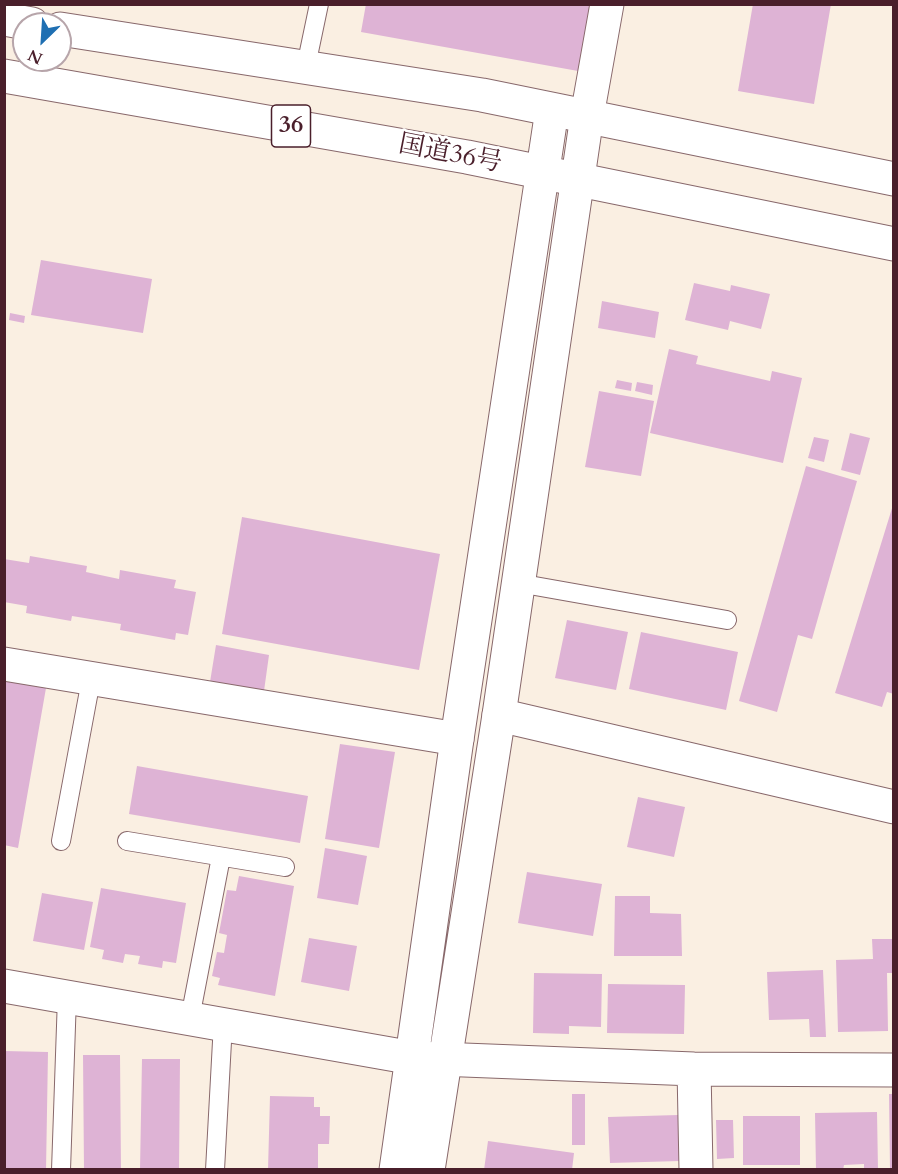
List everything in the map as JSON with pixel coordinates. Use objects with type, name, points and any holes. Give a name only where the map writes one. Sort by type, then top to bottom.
[{"type":"main road","points":[[396,1170],[428,1058],[499,715],[576,179],[607,4]]},
{"type":"main road","name":"36","points":[[72,31],[306,66],[893,174]]},
{"type":"main road","name":"国道36号","points":[[4,76],[456,155],[894,244]]},
{"type":"main road","points":[[428,1170],[428,1058],[457,739],[552,110]]},
{"type":"main road","points":[[4,664],[457,739]]},
{"type":"main road","points":[[499,715],[894,807]]},
{"type":"main road","points":[[4,986],[428,1058],[694,1069],[894,1070]]},
{"type":"main road","points":[[694,1069],[696,1170]]},
{"type":"lane","points":[[306,66],[319,4]]},
{"type":"lane","points":[[518,583],[727,620]]},
{"type":"lane","points":[[61,841],[91,680]]},
{"type":"lane","points":[[127,841],[285,867]]},
{"type":"lane","points":[[190,1018],[221,857]]},
{"type":"lane","points":[[61,1170],[67,997]]},
{"type":"lane","points":[[215,1170],[223,1023]]},
{"type":"building","points":[[366,4],[590,4],[578,71],[361,32]]},
{"type":"building","points":[[753,4],[831,4],[814,104],[738,91]]},
{"type":"building","points":[[41,260],[152,279],[143,333],[31,315]]},
{"type":"building","points":[[694,283],[730,291],[731,285],[770,294],[761,329],[730,321],[728,330],[685,320]]},
{"type":"building","points":[[602,301],[659,312],[655,338],[598,328]]},
{"type":"building","points":[[10,313],[25,316],[24,323],[9,320]]},
{"type":"building","points":[[669,349],[698,356],[696,364],[770,381],[772,371],[802,378],[783,463],[650,433]]},
{"type":"building","points":[[617,380],[632,383],[631,391],[615,388]]},
{"type":"building","points":[[637,382],[653,385],[652,395],[635,391]]},
{"type":"building","points":[[599,391],[654,401],[641,476],[585,467]]},
{"type":"building","points":[[850,433],[870,438],[860,475],[841,470]]},
{"type":"building","points":[[814,437],[829,440],[824,462],[808,458]]},
{"type":"building","points":[[806,466],[857,481],[812,639],[798,635],[777,712],[739,701]]},
{"type":"building","points":[[893,505],[894,694],[887,692],[882,707],[835,693]]},
{"type":"building","points":[[242,517],[440,554],[419,670],[222,634]]},
{"type":"building","points":[[30,556],[87,566],[86,572],[119,579],[120,570],[176,580],[174,588],[196,592],[188,635],[176,633],[175,640],[120,630],[121,624],[72,616],[71,621],[26,613],[27,606],[4,602],[4,559],[29,563]]},
{"type":"building","points":[[567,620],[628,632],[616,690],[555,678]]},
{"type":"building","points":[[641,632],[738,652],[726,710],[629,689]]},
{"type":"building","points":[[216,645],[269,655],[264,691],[210,682]]},
{"type":"building","points":[[4,681],[46,688],[18,848],[4,845]]},
{"type":"building","points":[[340,744],[395,752],[379,848],[325,839]]},
{"type":"building","points":[[137,766],[308,796],[300,843],[129,814]]},
{"type":"building","points":[[638,797],[685,807],[674,857],[627,847]]},
{"type":"building","points":[[325,848],[367,856],[358,905],[317,898]]},
{"type":"building","points":[[527,872],[602,884],[593,936],[518,923]]},
{"type":"building","points":[[239,876],[294,886],[275,996],[218,985],[220,978],[212,976],[217,952],[224,953],[227,935],[219,933],[227,890],[236,891]]},
{"type":"building","points":[[101,888],[186,903],[176,963],[163,961],[162,968],[138,964],[140,956],[125,954],[123,963],[102,959],[104,950],[90,947]]},
{"type":"building","points":[[42,893],[93,902],[84,950],[33,941]]},
{"type":"building","points":[[615,896],[650,896],[650,913],[681,914],[682,956],[614,956]]},
{"type":"building","points":[[309,938],[357,946],[349,991],[301,982]]},
{"type":"building","points":[[872,939],[894,939],[894,973],[887,973],[888,1031],[838,1032],[836,960],[873,959]]},
{"type":"building","points":[[823,970],[826,1037],[810,1037],[809,1019],[769,1020],[767,972]]},
{"type":"building","points":[[534,973],[602,974],[601,1027],[569,1026],[569,1034],[533,1033]]},
{"type":"building","points":[[608,984],[685,985],[684,1034],[607,1033]]},
{"type":"building","points":[[4,1051],[48,1052],[46,1170],[4,1170]]},
{"type":"building","points":[[83,1055],[120,1055],[121,1170],[84,1170]]},
{"type":"building","points":[[142,1059],[180,1059],[179,1170],[140,1170]]},
{"type":"building","points":[[572,1094],[585,1094],[585,1145],[572,1145]]},
{"type":"building","points":[[889,1094],[894,1094],[894,1170],[890,1170]]},
{"type":"building","points":[[270,1096],[314,1097],[314,1107],[320,1107],[320,1116],[330,1116],[329,1144],[318,1144],[318,1170],[268,1170]]},
{"type":"building","points":[[877,1112],[878,1170],[864,1170],[864,1164],[844,1165],[843,1170],[816,1170],[815,1113]]},
{"type":"building","points":[[678,1115],[680,1161],[610,1163],[608,1117]]},
{"type":"building","points":[[743,1116],[800,1116],[800,1165],[743,1165]]},
{"type":"building","points":[[716,1120],[733,1120],[734,1158],[717,1159]]},
{"type":"building","points":[[488,1141],[574,1153],[572,1170],[484,1170]]}]
